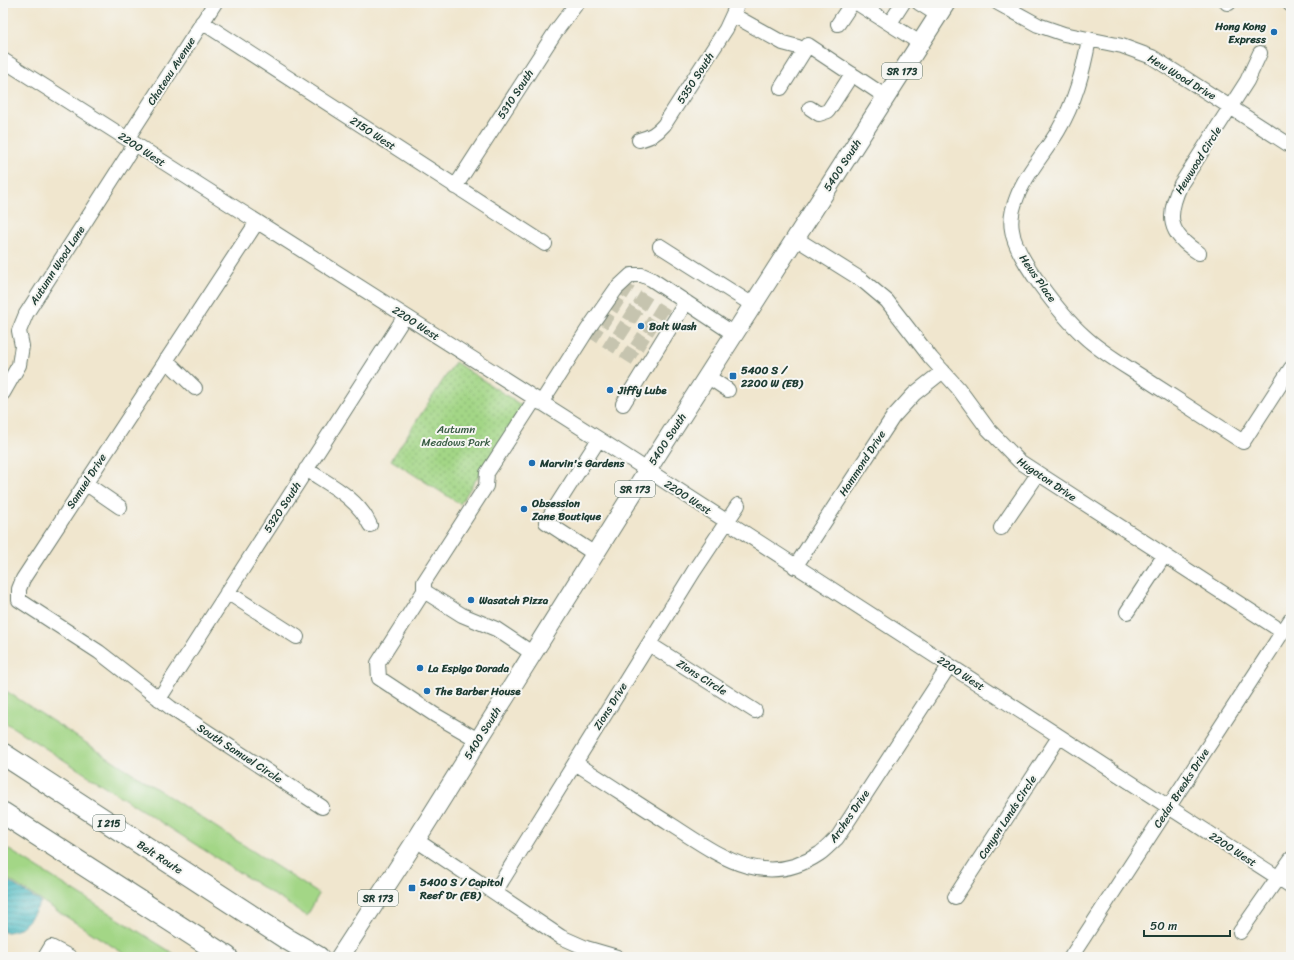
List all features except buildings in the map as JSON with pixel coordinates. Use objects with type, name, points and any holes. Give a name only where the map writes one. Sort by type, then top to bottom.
[{"type":"highway","name":"Belt Route","points":[[3,754],[287,940],[318,957]]},
{"type":"highway","points":[[3,813],[227,957]]},
{"type":"main road","name":"5400 South","points":[[340,957],[416,840],[647,470],[942,9]]},
{"type":"street","name":"Chateau Avenue","points":[[131,141],[202,22],[215,3]]},
{"type":"street","name":"5310 South","points":[[456,186],[556,31],[578,3]]},
{"type":"street","points":[[838,24],[852,3]]},
{"type":"street","points":[[857,3],[920,43]]},
{"type":"street","points":[[890,23],[903,3]]},
{"type":"street","points":[[919,3],[942,9]]},
{"type":"street","name":"Hew Wood Drive","points":[[998,3],[1038,25],[1064,34],[1122,46],[1152,57],[1291,146]]},
{"type":"street","points":[[736,9],[783,43],[798,47],[804,51]]},
{"type":"street","name":"5350 South","points":[[639,140],[649,138],[657,133],[664,125],[726,29],[736,9]]},
{"type":"street","name":"2150 West","points":[[202,22],[545,244]]},
{"type":"street","name":"Hews Place","points":[[1089,39],[1080,82],[1072,105],[1058,131],[1024,183],[1017,197],[1012,213],[1012,230],[1016,245],[1023,260],[1048,293],[1085,337],[1112,357],[1243,442],[1291,368]]},
{"type":"street","points":[[781,88],[808,45],[886,97]]},
{"type":"street","name":"Hewwood Circle","points":[[1199,253],[1187,246],[1177,236],[1172,226],[1172,214],[1175,198],[1181,184],[1232,107],[1260,53]]},
{"type":"street","name":"2200 West","points":[[4,62],[131,141],[599,439],[1168,808],[1291,886]]},
{"type":"street","points":[[810,108],[819,114],[828,111],[852,74]]},
{"type":"street","name":"Autumn Wood Lane","points":[[3,394],[19,365],[22,346],[19,331],[26,314],[131,141]]},
{"type":"street","name":"Samuel Drive","points":[[159,699],[99,652],[19,600],[19,590],[23,580],[85,483],[257,222]]},
{"type":"street","name":"Hugoton Drive","points":[[795,238],[851,273],[880,294],[895,310],[1002,445],[1019,461],[1282,632]]},
{"type":"street","points":[[660,246],[753,305]]},
{"type":"street","points":[[478,740],[435,715],[379,678],[378,663],[424,591],[424,582],[486,486],[487,473],[588,329],[626,279],[636,274],[645,276],[734,334]]},
{"type":"street","points":[[623,404],[686,302]]},
{"type":"street","name":"5320 South","points":[[159,699],[405,316]]},
{"type":"street","points":[[166,360],[196,388]]},
{"type":"street","name":"Hammond Drive","points":[[795,567],[893,417],[914,394],[943,371]]},
{"type":"street","points":[[707,376],[728,390]]},
{"type":"street","points":[[594,554],[546,522],[599,439]]},
{"type":"street","points":[[306,469],[354,501],[365,512],[370,525]]},
{"type":"street","points":[[1001,528],[1038,474]]},
{"type":"street","points":[[85,483],[120,507]]},
{"type":"street","name":"Zions Drive","points":[[495,892],[738,504]]},
{"type":"street","points":[[1127,612],[1164,556]]},
{"type":"street","points":[[424,591],[462,615],[496,629],[532,653]]},
{"type":"street","points":[[227,592],[297,637]]},
{"type":"street","name":"Cedar Breaks Drive","points":[[1071,957],[1291,619]]},
{"type":"street","name":"Zions Circle","points":[[649,644],[755,711]]},
{"type":"street","name":"Arches Drive","points":[[575,763],[719,855],[750,868],[766,870],[786,868],[804,862],[820,854],[837,838],[949,666]]},
{"type":"street","name":"South Samuel Circle","points":[[159,699],[322,807]]},
{"type":"street","name":"Canyon Lands Circle","points":[[955,897],[1059,737]]},
{"type":"street","points":[[416,840],[495,892],[508,903],[561,937],[586,948],[617,957]]},
{"type":"street","points":[[1240,932],[1291,859]]},
{"type":"street","points":[[45,957],[52,947],[70,957]]},
{"type":"green space","name":"Autumn Meadows Park","points":[[455,362],[524,407],[460,504],[391,460]]},
{"type":"green space","points":[[3,689],[319,894],[307,916],[3,721]]},
{"type":"green space","points":[[3,846],[179,957],[129,957],[3,876]]},
{"type":"water","points":[[3,878],[41,902],[22,927],[10,932],[3,932]]},
{"type":"tunnel","points":[[619,286],[675,321]]},
{"type":"tunnel","points":[[609,300],[666,336]]},
{"type":"tunnel","points":[[599,315],[656,352]]},
{"type":"tunnel","points":[[588,329],[647,366]]},
{"type":"place","name":"Hong Kong Express","points":[[1274,32]]},
{"type":"place","name":"Bolt Wash","points":[[641,326]]},
{"type":"place","name":"5400 S / 2200 W (EB)","points":[[733,376]]},
{"type":"place","name":"Jiffy Lube","points":[[610,390]]},
{"type":"place","name":"Marvin's Gardens","points":[[532,463]]},
{"type":"place","name":"Obsession Zane Boutique","points":[[524,509]]},
{"type":"place","name":"Wasatch Pizza","points":[[471,600]]},
{"type":"place","name":"La Espiga Dorada","points":[[420,668]]},
{"type":"place","name":"The Barber House","points":[[427,691]]},
{"type":"place","name":"5400 S / Capitol Reef Dr (EB)","points":[[412,888]]}]
